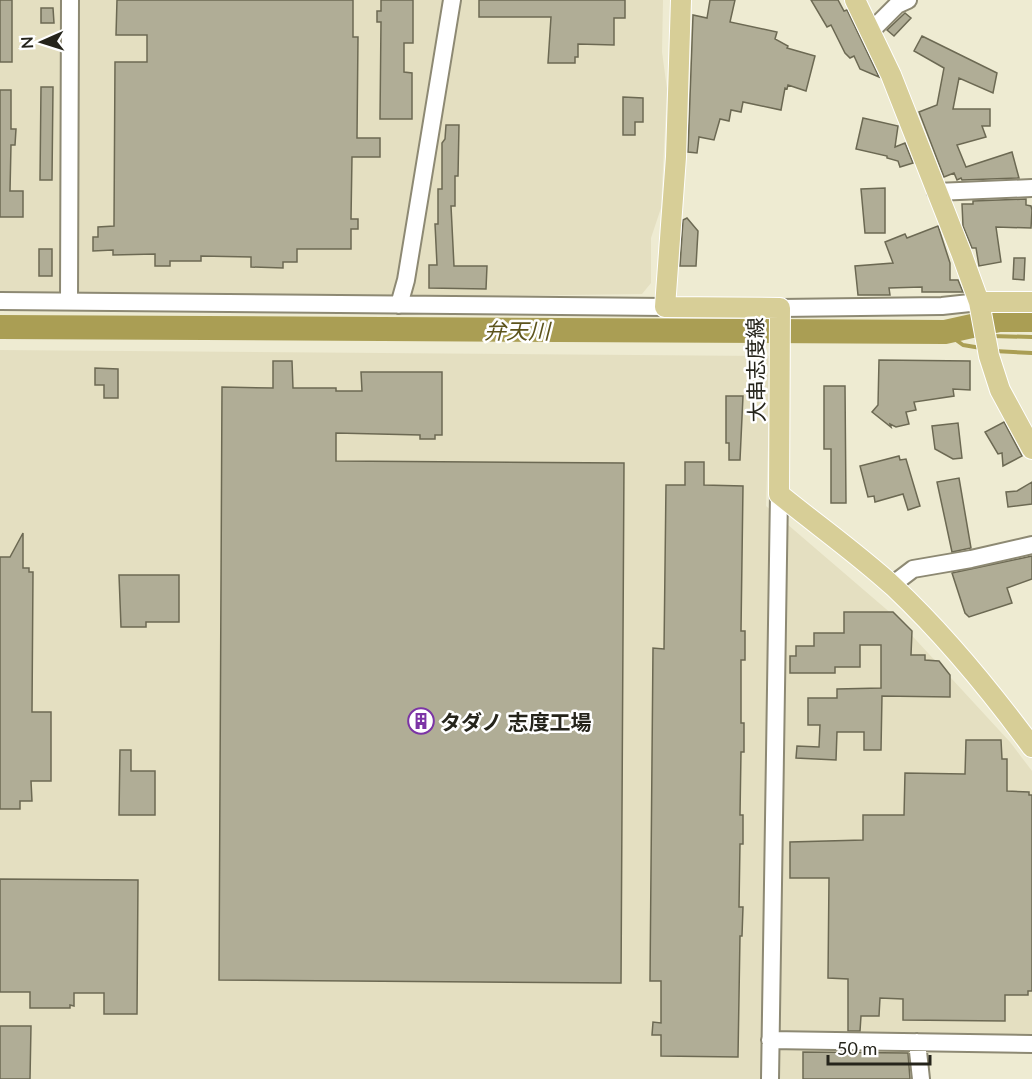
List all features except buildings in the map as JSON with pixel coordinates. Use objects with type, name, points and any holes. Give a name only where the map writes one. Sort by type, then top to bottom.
[{"type":"main road","points":[[665,307],[676,157],[681,0]]},
{"type":"main road","points":[[855,0],[891,75],[979,302],[989,356],[1000,390],[1032,448]]},
{"type":"main road","points":[[979,302],[1032,302]]},
{"type":"main road","name":"大串志度線","points":[[665,307],[781,316],[779,494]]},
{"type":"main road","points":[[779,494],[892,585],[972,668],[1032,747]]},
{"type":"street","points":[[69,301],[70,0]]},
{"type":"street","points":[[399,305],[406,280],[452,0]]},
{"type":"street","points":[[870,32],[897,5],[908,0]]},
{"type":"street","points":[[936,192],[1032,188]]},
{"type":"street","points":[[0,300],[665,307]]},
{"type":"street","points":[[781,316],[979,302]]},
{"type":"street","points":[[770,1079],[779,494]]},
{"type":"street","points":[[892,585],[913,568],[971,559],[1032,545]]},
{"type":"street","points":[[770,1040],[1032,1044]]},
{"type":"street","points":[[917,1042],[921,1079]]},
{"type":"shaded area","points":[[0,0],[663,0],[662,52],[667,89],[661,208],[651,238],[651,283],[642,294],[69,301],[0,298]]},
{"type":"shaded area","points":[[0,350],[771,356],[766,506],[893,615],[1010,742],[1032,771],[1032,1035],[908,1036],[911,1079],[0,1079]]},
{"type":"waterway","name":"弁天川","points":[[0,327],[945,332],[999,320],[1032,320]]},
{"type":"waterway","points":[[945,332],[963,345],[981,348]]},
{"type":"waterway","points":[[946,332],[980,335]]},
{"type":"waterway","points":[[991,336],[1032,337]]},
{"type":"waterway","points":[[994,351],[1032,353]]},
{"type":"place","name":"タダノ 志度工場","points":[[421,721]]}]
